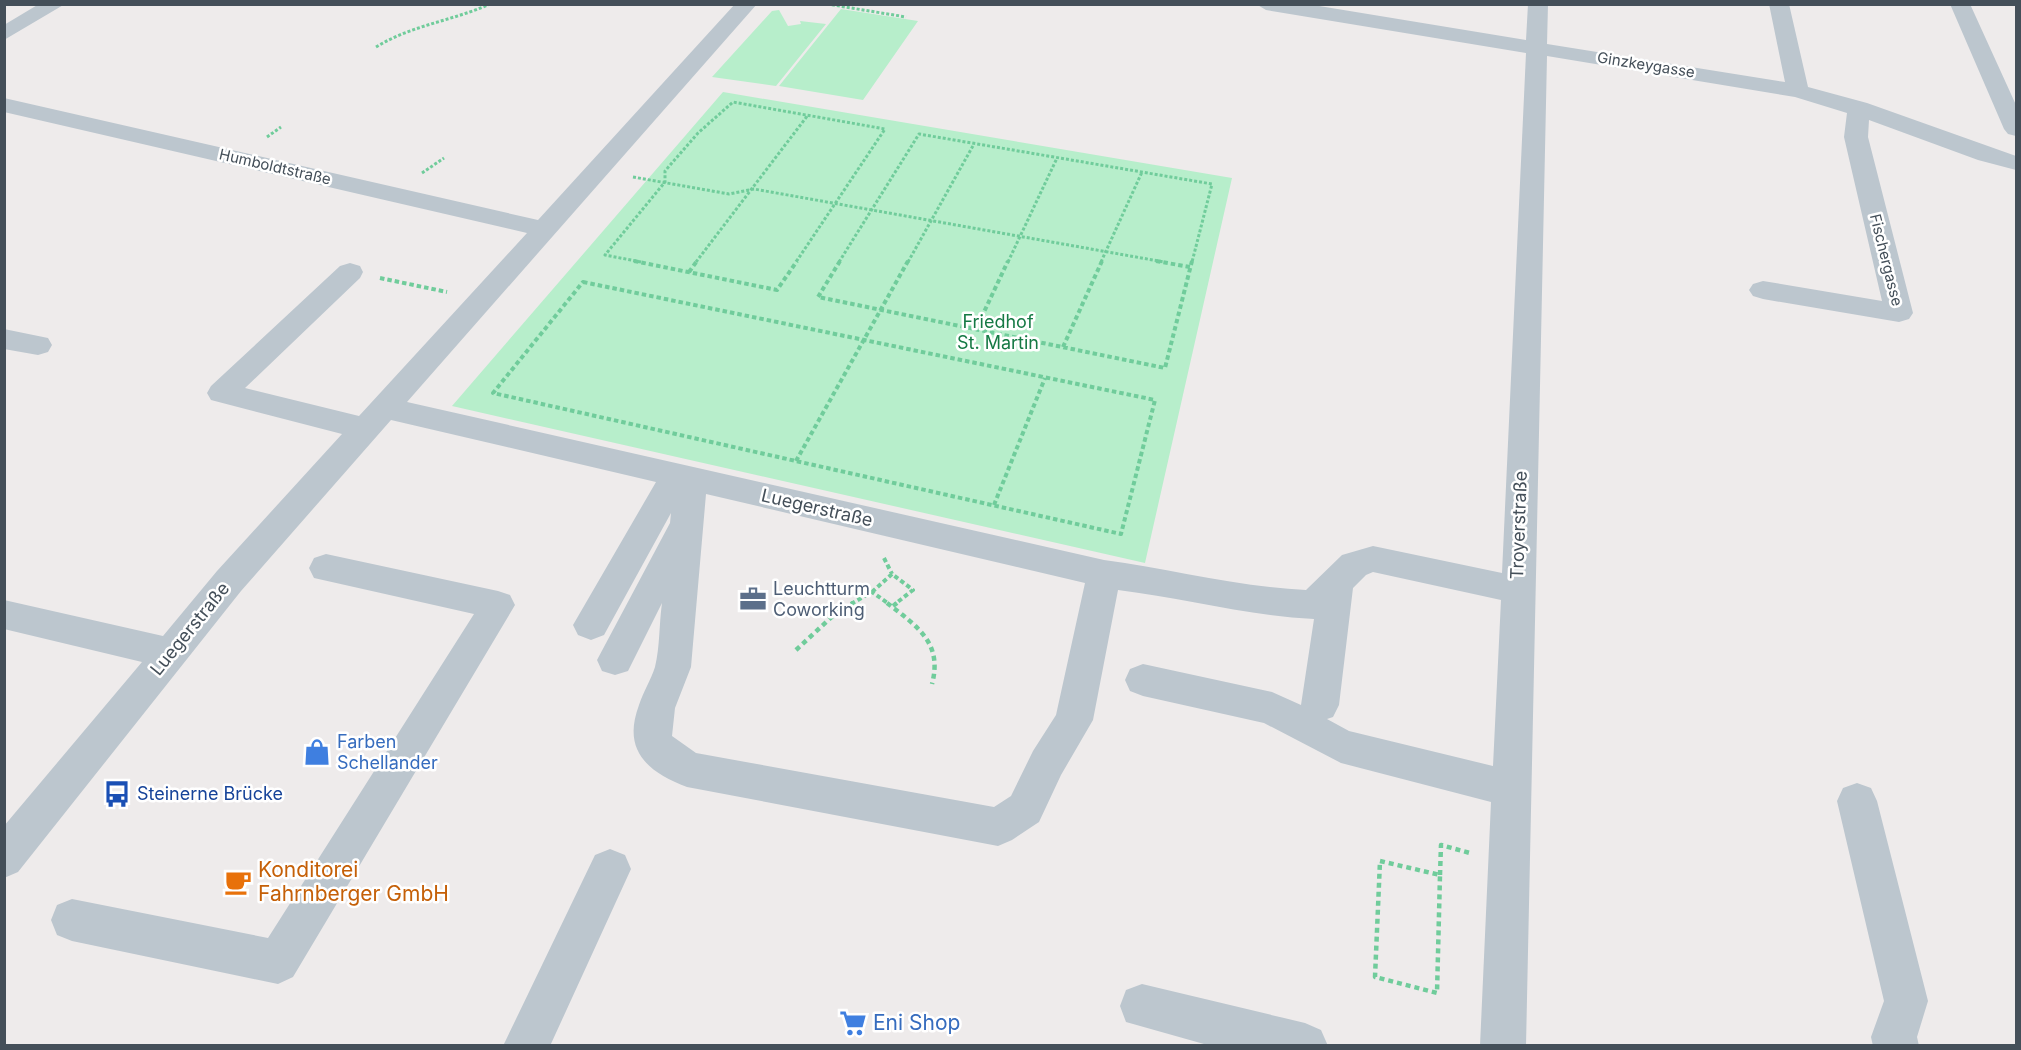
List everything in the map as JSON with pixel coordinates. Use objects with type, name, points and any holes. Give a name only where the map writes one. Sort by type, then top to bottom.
[{"type":"street","points":[[4,34],[55,4]]},
{"type":"street","name":"Luegerstraße","points":[[4,858],[229,581],[747,4]]},
{"type":"street","name":"Ginzkeygasse","points":[[1266,4],[1798,91],[1858,108],[1987,155],[2016,163]]},
{"type":"street","name":"Troyerstraße","points":[[1503,1046],[1538,4]]},
{"type":"street","points":[[1779,4],[1798,91]]},
{"type":"street","points":[[1960,4],[2016,129]]},
{"type":"street","name":"Humboldtstraße","points":[[4,105],[545,229]]},
{"type":"street","name":"Fischergasse","points":[[1763,290],[1899,313],[1856,137],[1858,108]]},
{"type":"street","points":[[350,272],[222,393],[375,418]]},
{"type":"street","points":[[4,339],[38,345]]},
{"type":"street","name":"Luegerstraße","points":[[375,418],[684,477],[1104,574],[1166,582],[1272,603],[1325,596]]},
{"type":"street","points":[[684,477],[688,518],[673,667],[656,708],[652,744],[687,769],[998,827],[1025,809],[1047,764],[1074,720],[1104,574]]},
{"type":"street","points":[[591,625],[684,477]]},
{"type":"street","points":[[615,660],[688,518]]},
{"type":"street","points":[[1310,699],[1325,596],[1354,565],[1373,559],[1517,590]]},
{"type":"street","points":[[72,920],[279,962],[498,605],[326,568]]},
{"type":"street","points":[[4,614],[170,653]]},
{"type":"street","points":[[1143,680],[1272,708],[1341,746],[1511,789]]},
{"type":"street","points":[[1857,801],[1906,1001],[1894,1037],[1896,1046]]},
{"type":"street","points":[[526,1046],[610,869]]},
{"type":"street","points":[[1142,1006],[1305,1046]]},
{"type":"path","points":[[376,47],[400,32],[420,24],[457,17],[490,4]]},
{"type":"path","points":[[827,4],[906,17]]},
{"type":"path","points":[[732,102],[808,115],[885,129],[777,290],[605,255],[665,182],[665,171],[698,133],[732,102]]},
{"type":"path","points":[[689,272],[808,115]]},
{"type":"path","points":[[918,134],[1057,158],[1212,184],[1165,368],[975,331],[818,297],[918,134]]},
{"type":"path","points":[[795,461],[974,144]]},
{"type":"path","points":[[975,331],[1057,158]]},
{"type":"path","points":[[1063,347],[1142,172]]},
{"type":"path","points":[[649,178],[729,194],[754,189],[1190,267]]},
{"type":"path","points":[[350,272],[482,299]]},
{"type":"path","points":[[583,282],[1045,378],[1155,400],[1121,534],[493,393],[583,282]]},
{"type":"path","points":[[994,505],[1045,378]]},
{"type":"path","points":[[796,650],[837,612],[872,592],[892,574],[913,590],[893,606]]},
{"type":"path","points":[[872,592],[893,606],[932,647],[936,667],[932,684]]},
{"type":"path","points":[[1440,875],[1380,861],[1375,977],[1437,993],[1441,846],[1509,862]]},
{"type":"green space","points":[[841,9],[918,21],[863,100],[779,86]]},
{"type":"green space","points":[[779,10],[788,26],[801,24],[800,21],[826,24],[776,86],[712,77],[772,11]]},
{"type":"green space","name":"Friedhof St. Martin","points":[[723,92],[1232,178],[1145,563],[452,406]]},
{"type":"place","name":"Leuchtturm Coworking","points":[[753,599]]},
{"type":"place","name":"Farben Schellander","points":[[317,752]]},
{"type":"place","name":"Steinerne Brücke","points":[[117,794]]},
{"type":"place","name":"Konditorei Fahrnberger GmbH","points":[[238,882]]},
{"type":"place","name":"Eni Shop","points":[[853,1023]]}]
